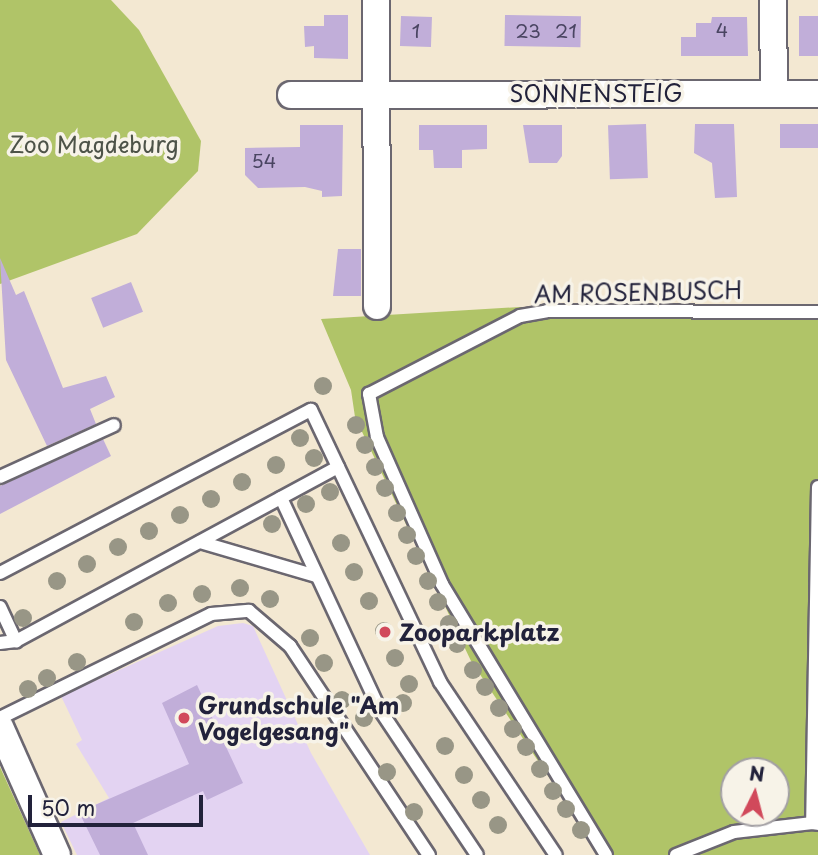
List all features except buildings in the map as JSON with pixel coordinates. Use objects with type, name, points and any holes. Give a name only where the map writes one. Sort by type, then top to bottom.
[{"type":"street","points":[[376,0],[377,306]]},
{"type":"street","points":[[774,0],[774,93]]},
{"type":"street","name":"SONNENSTEIG","points":[[291,95],[818,94]]},
{"type":"street","points":[[0,727],[57,855]]},
{"type":"lane","name":"AM ROSENBUSCH","points":[[606,855],[442,584],[377,437],[369,394],[520,316],[547,310],[818,312]]},
{"type":"lane","points":[[0,573],[311,410],[440,682],[556,855]]},
{"type":"lane","points":[[0,477],[114,425]]},
{"type":"lane","points":[[0,643],[16,641],[338,467]]},
{"type":"lane","points":[[676,855],[734,832],[815,823],[818,487]]},
{"type":"lane","points":[[281,498],[380,710],[477,855]]},
{"type":"lane","points":[[200,542],[316,576]]},
{"type":"lane","points":[[0,607],[16,641]]},
{"type":"lane","points":[[0,718],[211,614],[249,611],[290,646],[429,855]]},
{"type":"shaded area","name":"Grundschule \"Am Vogelgesang\"","points":[[243,623],[253,626],[311,753],[370,855],[77,855],[61,822],[109,798],[76,744],[82,740],[61,696],[218,626]]},
{"type":"green space","name":"Zoo Magdeburg","points":[[0,0],[111,0],[139,30],[201,141],[198,171],[137,234],[0,284]]},
{"type":"green space","points":[[520,307],[818,307],[818,855],[601,855],[471,661],[355,417],[351,390],[321,319]]},
{"type":"green space","points":[[0,767],[40,855],[0,855]]},
{"type":"place","name":"Zooparkplatz","points":[[385,632]]},
{"type":"place","name":"Grundschule \"Am Vogelgesang\"","points":[[184,718]]}]
